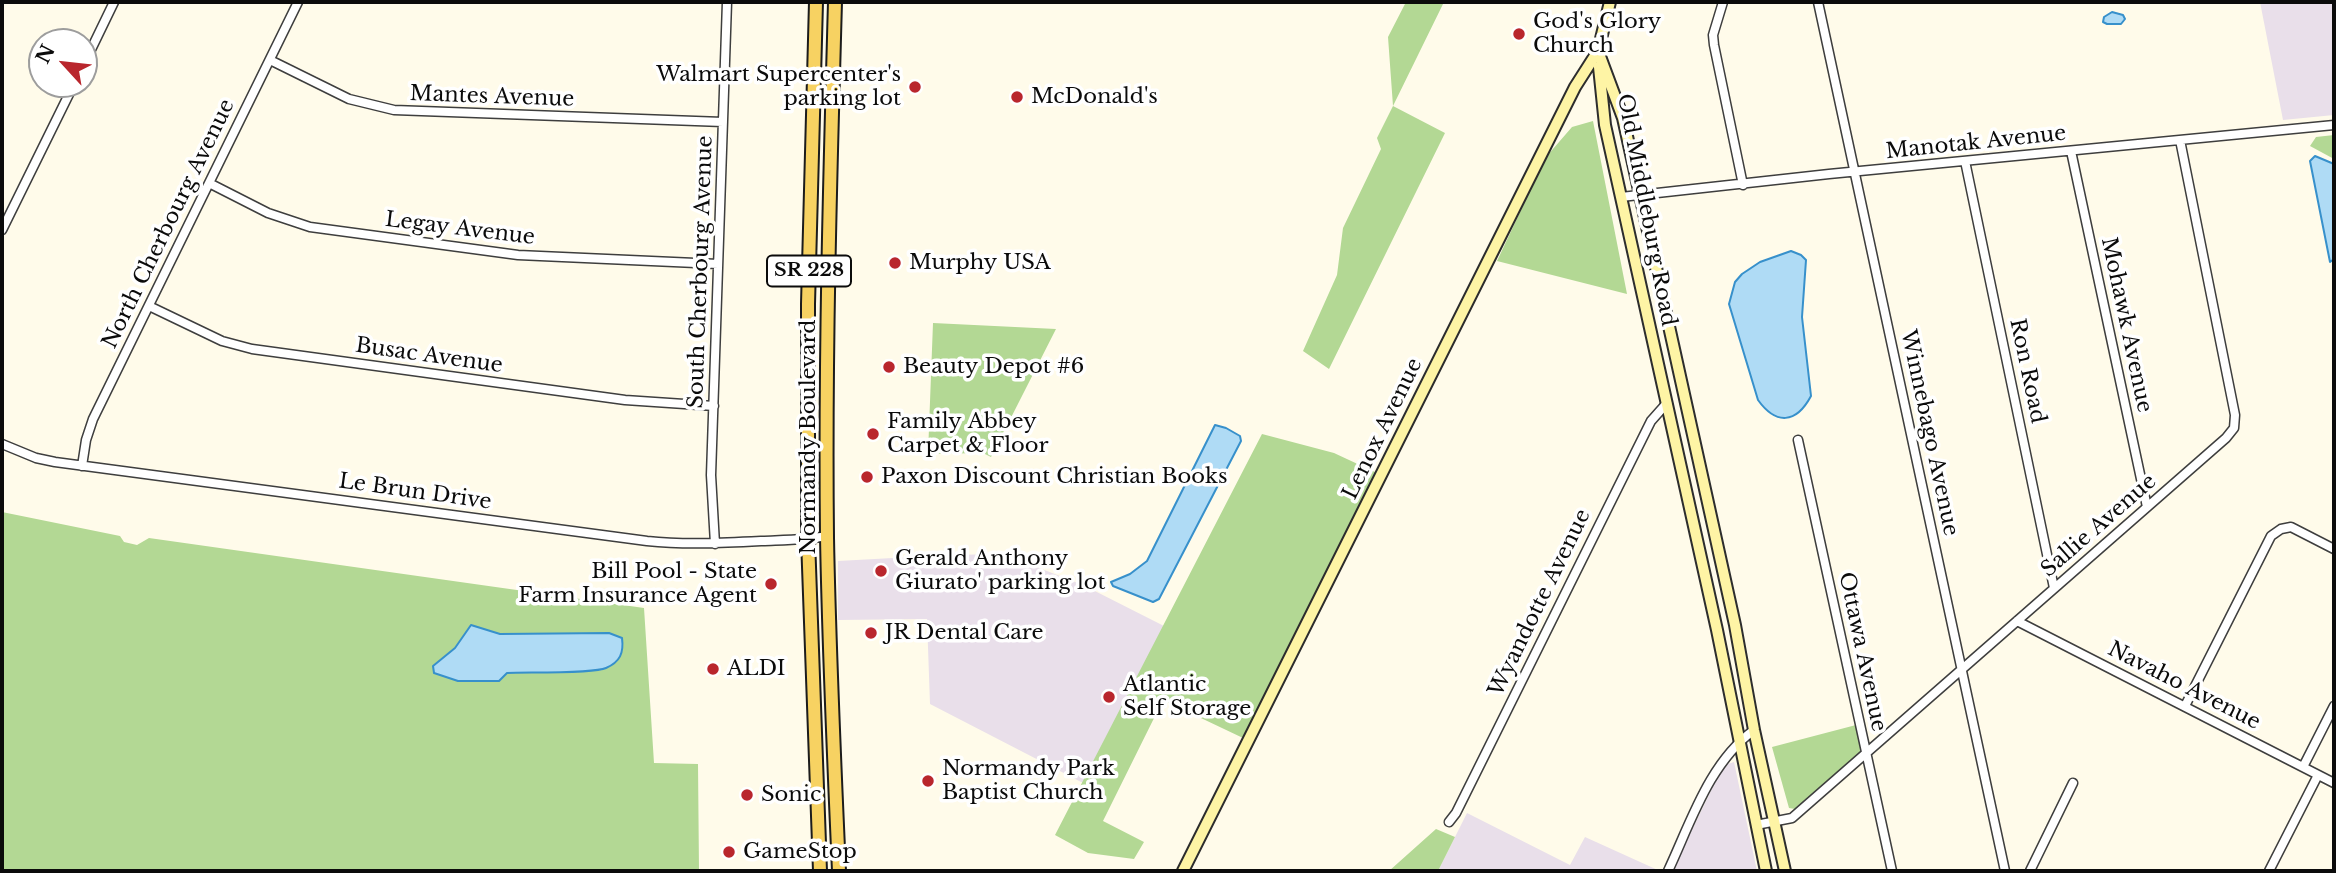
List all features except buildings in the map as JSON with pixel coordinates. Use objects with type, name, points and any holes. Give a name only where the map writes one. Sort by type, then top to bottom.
[{"type":"main road","name":"Normandy Boulevard","points":[[816,2],[808,307],[808,539],[820,871]]},
{"type":"main road","name":"Normandy Boulevard","points":[[835,2],[829,210],[827,536],[839,871]]},
{"type":"main road","name":"Lenox Avenue","points":[[1183,871],[1576,86],[1598,51],[1610,2]]},
{"type":"main road","name":"Old Middleburg Road","points":[[1598,51],[1623,118],[1735,625],[1754,730],[1785,871]]},
{"type":"main road","name":"Old Middleburg Road","points":[[1598,51],[1605,125],[1717,630],[1766,871]]},
{"type":"main road","points":[[1667,403],[1682,388]]},
{"type":"main road","points":[[1698,550],[1716,545]]},
{"type":"street","points":[[98,35],[114,2]]},
{"type":"street","name":"North Cherbourg Avenue","points":[[82,466],[93,419],[298,2]]},
{"type":"street","name":"South Cherbourg Avenue","points":[[715,544],[711,475],[727,2]]},
{"type":"street","points":[[1723,2],[1713,35],[1714,45],[1743,185]]},
{"type":"street","name":"Winnebago Avenue","points":[[1818,2],[2005,871]]},
{"type":"street","name":"Mantes Avenue","points":[[270,60],[349,99],[394,110],[723,122]]},
{"type":"street","points":[[2,230],[67,98]]},
{"type":"street","name":"Manotak Avenue","points":[[1621,197],[2334,125]]},
{"type":"street","name":"Sallie Avenue","points":[[1756,825],[1792,818],[2226,438],[2234,428],[2235,415],[2180,140]]},
{"type":"street","name":"Mohawk Avenue","points":[[2071,151],[2147,507]]},
{"type":"street","name":"Ron Road","points":[[1965,161],[2054,588]]},
{"type":"street","name":"Legay Avenue","points":[[209,183],[268,213],[310,227],[518,256],[718,264]]},
{"type":"street","name":"Busac Avenue","points":[[149,306],[222,341],[251,349],[625,400],[714,406]]},
{"type":"street","name":"Wyandotte Avenue","points":[[1449,821],[1456,813],[1651,421],[1667,403]]},
{"type":"street","name":"Ottawa Avenue","points":[[1798,440],[1892,871]]},
{"type":"street","name":"Le Brun Drive","points":[[2,444],[36,458],[82,466],[647,541],[715,544],[827,536]]},
{"type":"street","points":[[2185,706],[2271,537],[2281,528],[2291,527],[2334,549]]},
{"type":"street","name":"Navaho Avenue","points":[[2017,621],[2334,783]]},
{"type":"street","points":[[2303,767],[2334,706]]},
{"type":"street","points":[[1668,871],[1718,766],[1738,742],[1754,730]]},
{"type":"street","points":[[2269,871],[2318,775]]},
{"type":"street","points":[[2030,871],[2073,783]]},
{"type":"shaded area","points":[[2260,2],[2334,2],[2334,115],[2283,120]]},
{"type":"shaded area","points":[[1003,554],[1083,585],[1164,626],[1083,783],[930,704],[927,619],[838,620],[838,561]]},
{"type":"shaded area","points":[[1734,762],[1757,871],[1672,871],[1720,772],[1725,765]]},
{"type":"shaded area","points":[[1467,813],[1570,865],[1585,837],[1660,871],[1438,871]]},
{"type":"green space","points":[[1406,2],[1444,2],[1393,106],[1388,37]]},
{"type":"green space","points":[[1393,106],[1445,133],[1329,369],[1303,351],[1337,275],[1343,228],[1381,149],[1377,138]]},
{"type":"green space","points":[[1593,121],[1627,294],[1497,261],[1546,157],[1572,127]]},
{"type":"green space","points":[[2334,135],[2334,159],[2310,146],[2316,137]]},
{"type":"green space","points":[[933,323],[1056,329],[991,457],[983,453],[928,454]]},
{"type":"green space","points":[[1262,434],[1334,453],[1377,473],[1243,738],[1163,700],[1103,821],[1144,842],[1134,859],[1088,853],[1055,835]]},
{"type":"green space","points":[[2,512],[120,536],[124,542],[137,545],[149,538],[644,608],[654,763],[698,764],[699,871],[2,871]],"holes":[[[471,625],[603,670],[506,673],[433,666],[455,648]]]},
{"type":"green space","points":[[1856,725],[1861,753],[1795,809],[1789,808],[1772,747]]},
{"type":"green space","points":[[1436,829],[1455,837],[1438,871],[1389,871]]},
{"type":"water","points":[[2112,12],[2123,15],[2125,19],[2121,24],[2103,22],[2104,17]]},
{"type":"water","points":[[2315,156],[2334,164],[2334,259],[2330,262],[2310,161]]},
{"type":"water","points":[[1791,251],[1806,260],[1802,317],[1811,396],[1799,412],[1786,418],[1772,414],[1758,400],[1729,304],[1735,282],[1742,274],[1760,262]]},
{"type":"water","points":[[1215,425],[1240,436],[1241,441],[1159,599],[1153,602],[1113,586],[1111,582],[1130,574],[1147,561]]},
{"type":"water","points":[[471,625],[500,634],[609,633],[622,638],[622,648],[615,663],[599,670],[507,673],[499,681],[458,681],[434,673],[433,666],[455,648]]},
{"type":"place","name":"God's Glory Church","points":[[1519,34]]},
{"type":"place","name":"Walmart Supercenter's parking lot","points":[[915,87]]},
{"type":"place","name":"McDonald's","points":[[1017,97]]},
{"type":"place","name":"Murphy USA","points":[[895,263]]},
{"type":"place","name":"Beauty Depot #6","points":[[889,367]]},
{"type":"place","name":"Family Abbey Carpet & Floor","points":[[873,434]]},
{"type":"place","name":"Paxon Discount Christian Books","points":[[867,477]]},
{"type":"place","name":"Gerald Anthony Giurato' parking lot","points":[[881,571]]},
{"type":"place","name":"Bill Pool - State Farm Insurance Agent","points":[[771,584]]},
{"type":"place","name":"JR Dental Care","points":[[871,633]]},
{"type":"place","name":"ALDI","points":[[713,669]]},
{"type":"place","name":"Atlantic Self Storage","points":[[1109,697]]},
{"type":"place","name":"Normandy Park Baptist Church","points":[[928,781]]},
{"type":"place","name":"Sonic","points":[[747,795]]},
{"type":"place","name":"GameStop","points":[[729,852]]}]
